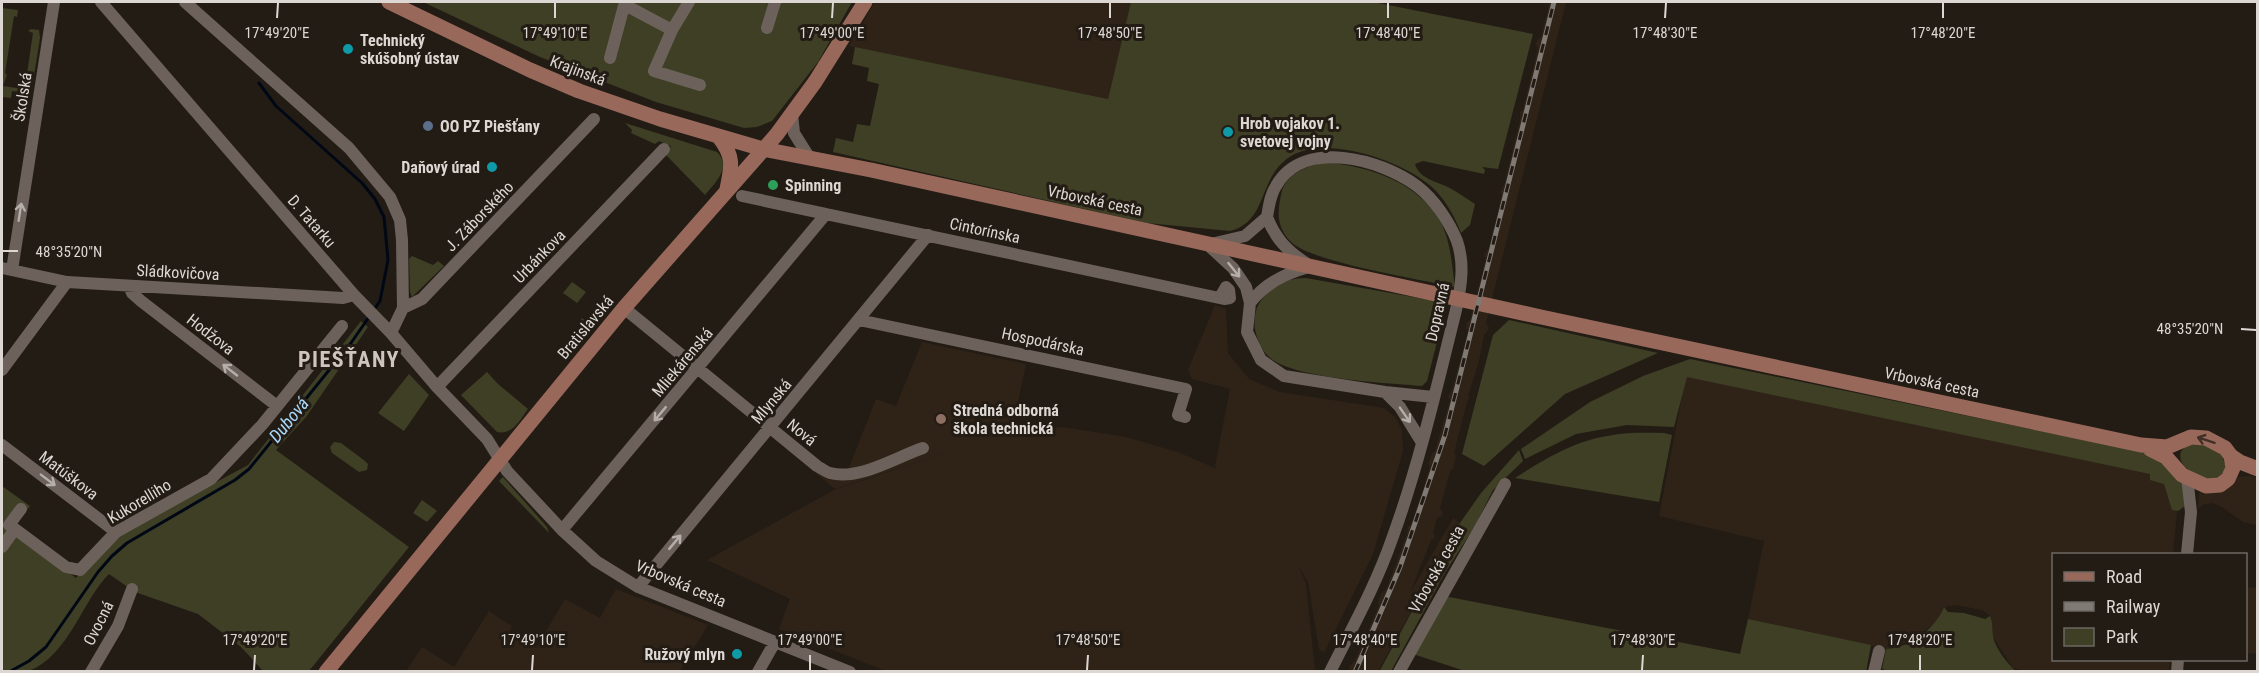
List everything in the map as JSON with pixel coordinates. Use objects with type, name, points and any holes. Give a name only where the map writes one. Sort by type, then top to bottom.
[{"type":"main road","name":"Krajinská","points":[[389,2],[508,60],[579,91],[660,120],[764,149]]},
{"type":"main road","name":"Bratislavská","points":[[326,672],[624,308],[764,149],[815,82],[865,2]]},
{"type":"main road","points":[[718,137],[727,148],[732,166],[726,192]]},
{"type":"main road","name":"Vrbovská cesta","points":[[764,149],[2141,445]]},
{"type":"main road","points":[[2191,437],[2206,438],[2225,448],[2231,456],[2233,463],[2231,474],[2226,482],[2206,486],[2187,477],[2166,457],[2141,445],[2167,447],[2191,437]]},
{"type":"main road","points":[[2176,465],[2174,455],[2178,444]]},
{"type":"main road","points":[[2231,456],[2258,470]]},
{"type":"main road","points":[[2231,474],[2258,470]]},
{"type":"street","name":"Školská","points":[[7,269],[54,2]]},
{"type":"street","name":"D. Tatarku","points":[[101,2],[357,298],[391,333],[437,387],[488,439],[501,460]]},
{"type":"street","points":[[185,2],[349,148],[390,197],[400,220],[403,308],[391,333]]},
{"type":"street","points":[[689,2],[672,30],[654,71],[700,85]]},
{"type":"street","points":[[767,28],[775,2]]},
{"type":"street","points":[[610,57],[625,3],[672,30]]},
{"type":"street","points":[[792,114],[794,133],[809,157]]},
{"type":"street","name":"J. Záborského","points":[[403,308],[422,299],[594,119]]},
{"type":"street","name":"Urbánkova","points":[[437,387],[664,148]]},
{"type":"street","name":"Dopravná","points":[[1267,217],[1272,195],[1281,179],[1296,165],[1322,157],[1354,160],[1404,177],[1430,198],[1446,220],[1457,242],[1462,270],[1456,310],[1392,539],[1367,599],[1330,672]]},
{"type":"street","name":"Cintorínska","points":[[742,196],[1220,297]]},
{"type":"street","name":"Mliekárenská","points":[[562,530],[826,214]]},
{"type":"street","points":[[1208,244],[1245,236],[1267,217],[1274,234],[1293,255],[1312,267]]},
{"type":"street","name":"Mlynská","points":[[638,587],[928,235]]},
{"type":"street","points":[[1208,244],[1244,283],[1250,303],[1247,332],[1261,360],[1284,376],[1433,397]]},
{"type":"street","points":[[1250,303],[1259,292],[1276,280],[1291,272],[1312,267]]},
{"type":"street","name":"Sládkovičova","points":[[7,269],[67,282],[357,298]]},
{"type":"street","points":[[3,366],[67,282]]},
{"type":"street","name":"Hodžova","points":[[129,286],[132,293],[141,301],[277,406]]},
{"type":"street","name":"Nová","points":[[624,308],[817,466],[830,473],[855,472],[878,466],[922,448]]},
{"type":"street","name":"Hospodárska","points":[[859,320],[1186,389],[1178,415],[1185,417]]},
{"type":"street","points":[[277,406],[342,326]]},
{"type":"street","points":[[1385,392],[1400,407],[1421,441]]},
{"type":"street","name":"Kukorelliho","points":[[15,529],[66,567],[76,570],[84,566],[116,532],[212,479],[233,459],[277,406]]},
{"type":"street","name":"Matúškova","points":[[2,445],[116,532]]},
{"type":"street","name":"Vrbovská cesta","points":[[501,460],[507,471],[562,530],[596,561],[638,587],[850,672]]},
{"type":"street","points":[[2187,477],[2191,512],[2187,553]]},
{"type":"street","name":"Vrbovská cesta","points":[[1399,672],[1505,484]]},
{"type":"street","points":[[2191,512],[2197,495],[2206,486]]},
{"type":"street","points":[[2,547],[15,529],[9,525],[21,508]]},
{"type":"street","name":"Ovocná","points":[[91,672],[118,626],[132,589]]},
{"type":"street","points":[[758,672],[776,642]]},
{"type":"street","points":[[1875,671],[1879,651]]},
{"type":"shaded area","points":[[875,2],[1131,2],[1108,99],[849,46]]},
{"type":"shaded area","points":[[1550,2],[1566,2],[1486,323],[1489,327],[1484,335],[1468,396],[1470,398],[1454,453],[1456,456],[1453,469],[1450,471],[1440,509],[1443,512],[1442,516],[1437,518],[1433,533],[1434,539],[1431,540],[1410,593],[1453,518],[1460,523],[1378,671],[1350,671],[1349,667],[1355,660],[1379,605],[1382,592],[1386,590],[1421,496],[1430,467],[1428,464],[1435,451],[1468,331],[1467,322],[1470,320],[1486,258],[1484,255],[1489,248],[1502,195],[1500,192],[1504,185],[1520,121],[1520,112],[1523,110],[1538,48],[1537,40],[1541,37]]},
{"type":"shaded area","points":[[1215,305],[1226,309],[1228,353],[1249,379],[1280,392],[1384,408],[1395,417],[1402,430],[1403,451],[1373,554],[1324,653],[1319,649],[1308,582],[1298,565],[1306,584],[1315,671],[886,671],[779,629],[790,599],[707,560],[834,490],[966,446],[835,489],[812,470],[818,462],[826,467],[848,470],[876,399],[896,406],[922,342],[1026,364],[1012,431],[1063,427],[1126,437],[1178,452],[1217,469],[1215,466],[1230,389],[1192,379],[1188,370]]},
{"type":"shaded area","points":[[1686,376],[2167,477],[2172,486],[2177,512],[2173,553],[2052,553],[2052,661],[2170,661],[2169,671],[2029,672],[2013,668],[1993,637],[1990,616],[1982,610],[1956,605],[1944,607],[1941,617],[1933,625],[1896,648],[1886,649],[1748,619],[1764,541],[1659,516]]},
{"type":"shaded area","points":[[2250,476],[2257,478],[2257,525],[2243,522],[2222,507],[2212,503],[2198,508],[2200,488],[2226,478]]},
{"type":"shaded area","points":[[2247,587],[2257,588],[2257,654],[2247,653]]},
{"type":"shaded area","points":[[616,589],[708,625],[680,671],[406,671],[422,647],[454,667],[489,611],[512,626],[509,634],[536,648],[565,599],[600,618]]},
{"type":"green space","points":[[423,2],[852,2],[818,62],[772,121],[757,127],[744,128],[656,102],[540,57]]},
{"type":"green space","points":[[1131,2],[1373,2],[1533,34],[1498,169],[1482,167],[1485,170],[1484,174],[1423,161],[1415,164],[1425,177],[1450,188],[1475,204],[1470,225],[1461,233],[1441,197],[1419,177],[1384,160],[1344,149],[1306,150],[1291,156],[1273,175],[1251,218],[1242,226],[1230,231],[1147,223],[833,152],[836,138],[853,142],[857,124],[870,126],[879,84],[867,81],[869,68],[852,64],[855,47],[1108,99]]},
{"type":"green space","points":[[2,8],[18,10],[17,17],[14,16],[5,73],[7,75],[3,86],[31,90],[26,109],[22,109],[23,100],[19,99],[20,92],[12,91],[11,98],[2,97]]},
{"type":"green space","points":[[39,30],[40,38],[32,88],[25,87],[33,33],[28,31]]},
{"type":"green space","points":[[625,123],[717,152],[723,163],[721,174],[705,195],[666,155],[671,146],[659,141],[655,144],[631,133],[632,130]]},
{"type":"green space","points":[[1326,162],[1376,173],[1407,187],[1420,197],[1432,209],[1444,230],[1451,255],[1455,287],[1343,263],[1302,249],[1291,242],[1286,237],[1279,220],[1283,187],[1298,172]]},
{"type":"green space","points":[[412,256],[433,265],[438,261],[444,266],[412,297],[409,259]]},
{"type":"green space","points":[[1306,278],[1447,303],[1427,381],[1422,386],[1323,376],[1303,372],[1269,357],[1256,333],[1255,318],[1258,305],[1269,290],[1279,283]]},
{"type":"green space","points":[[572,282],[586,292],[577,303],[563,293]]},
{"type":"green space","points":[[607,299],[613,304],[593,330],[579,322],[582,318],[587,322],[597,317]]},
{"type":"green space","points":[[1509,320],[1658,353],[1565,394],[1484,466],[1462,454],[1493,335]]},
{"type":"green space","points":[[361,321],[368,327],[306,417],[276,450],[409,547],[309,671],[263,671],[241,647],[198,614],[135,592],[109,574],[99,585],[55,653],[29,671],[2,671],[2,486],[30,506],[12,530],[76,578],[116,536],[248,465]]},
{"type":"green space","points":[[1690,359],[2148,453],[2163,459],[2185,486],[2185,506],[2178,511],[2172,510],[2164,484],[2150,480],[2150,474],[1687,377],[1674,427],[1627,425],[1576,434],[1525,459],[1521,449],[1590,402],[1643,376]]},
{"type":"green space","points":[[487,372],[528,409],[516,426],[507,431],[497,432],[461,395]]},
{"type":"green space","points":[[409,374],[429,395],[404,431],[378,413]]},
{"type":"green space","points":[[1664,433],[1672,435],[1659,502],[1515,478],[1550,457],[1599,437]]},
{"type":"green space","points":[[334,442],[341,443],[365,461],[368,464],[367,470],[359,472],[332,453],[330,447]]},
{"type":"green space","points":[[2201,443],[2218,452],[2223,458],[2226,469],[2218,479],[2196,475],[2183,463],[2180,456],[2182,450]]},
{"type":"green space","points":[[1519,450],[1523,461],[1493,490],[1475,526],[1446,571],[1391,671],[1379,672],[1460,523],[1481,493]]},
{"type":"green space","points":[[503,477],[547,527],[549,533],[499,481]]},
{"type":"green space","points":[[422,500],[437,511],[427,522],[413,513]]},
{"type":"green space","points":[[1444,596],[1740,654],[1748,619],[1871,645],[1866,672],[1468,672],[1413,654]]},
{"type":"green space","points":[[1944,607],[1948,612],[1964,613],[1985,619],[1990,616],[1998,650],[2016,671],[1894,672],[1882,669],[1886,649],[1904,645],[1921,636],[1935,622]]},
{"type":"waterway","name":"Dubová","points":[[259,83],[276,106],[362,183],[375,199],[384,217],[388,260],[380,301],[373,311]]},
{"type":"waterway","name":"Dubová","points":[[9,672],[29,661],[46,647],[98,572],[127,543],[235,480],[249,469],[351,343],[369,317]]},
{"type":"railway","points":[[1355,672],[1400,567],[1445,435],[1554,2]]},
{"type":"place","name":"Technický skúšobný ústav","points":[[348,49]]},
{"type":"place","name":"OO PZ Piešťany","points":[[428,126]]},
{"type":"place","name":"Hrob vojakov 1. svetovej vojny","points":[[1228,132]]},
{"type":"place","name":"Daňový úrad","points":[[492,167]]},
{"type":"place","name":"Spinning","points":[[773,185]]},
{"type":"place","name":"Stredná odborná škola technická","points":[[941,419]]},
{"type":"place","name":"Ružový mlyn","points":[[737,654]]},
{"type":"district","name":"PIEŠŤANY","points":[[349,359]]}]
